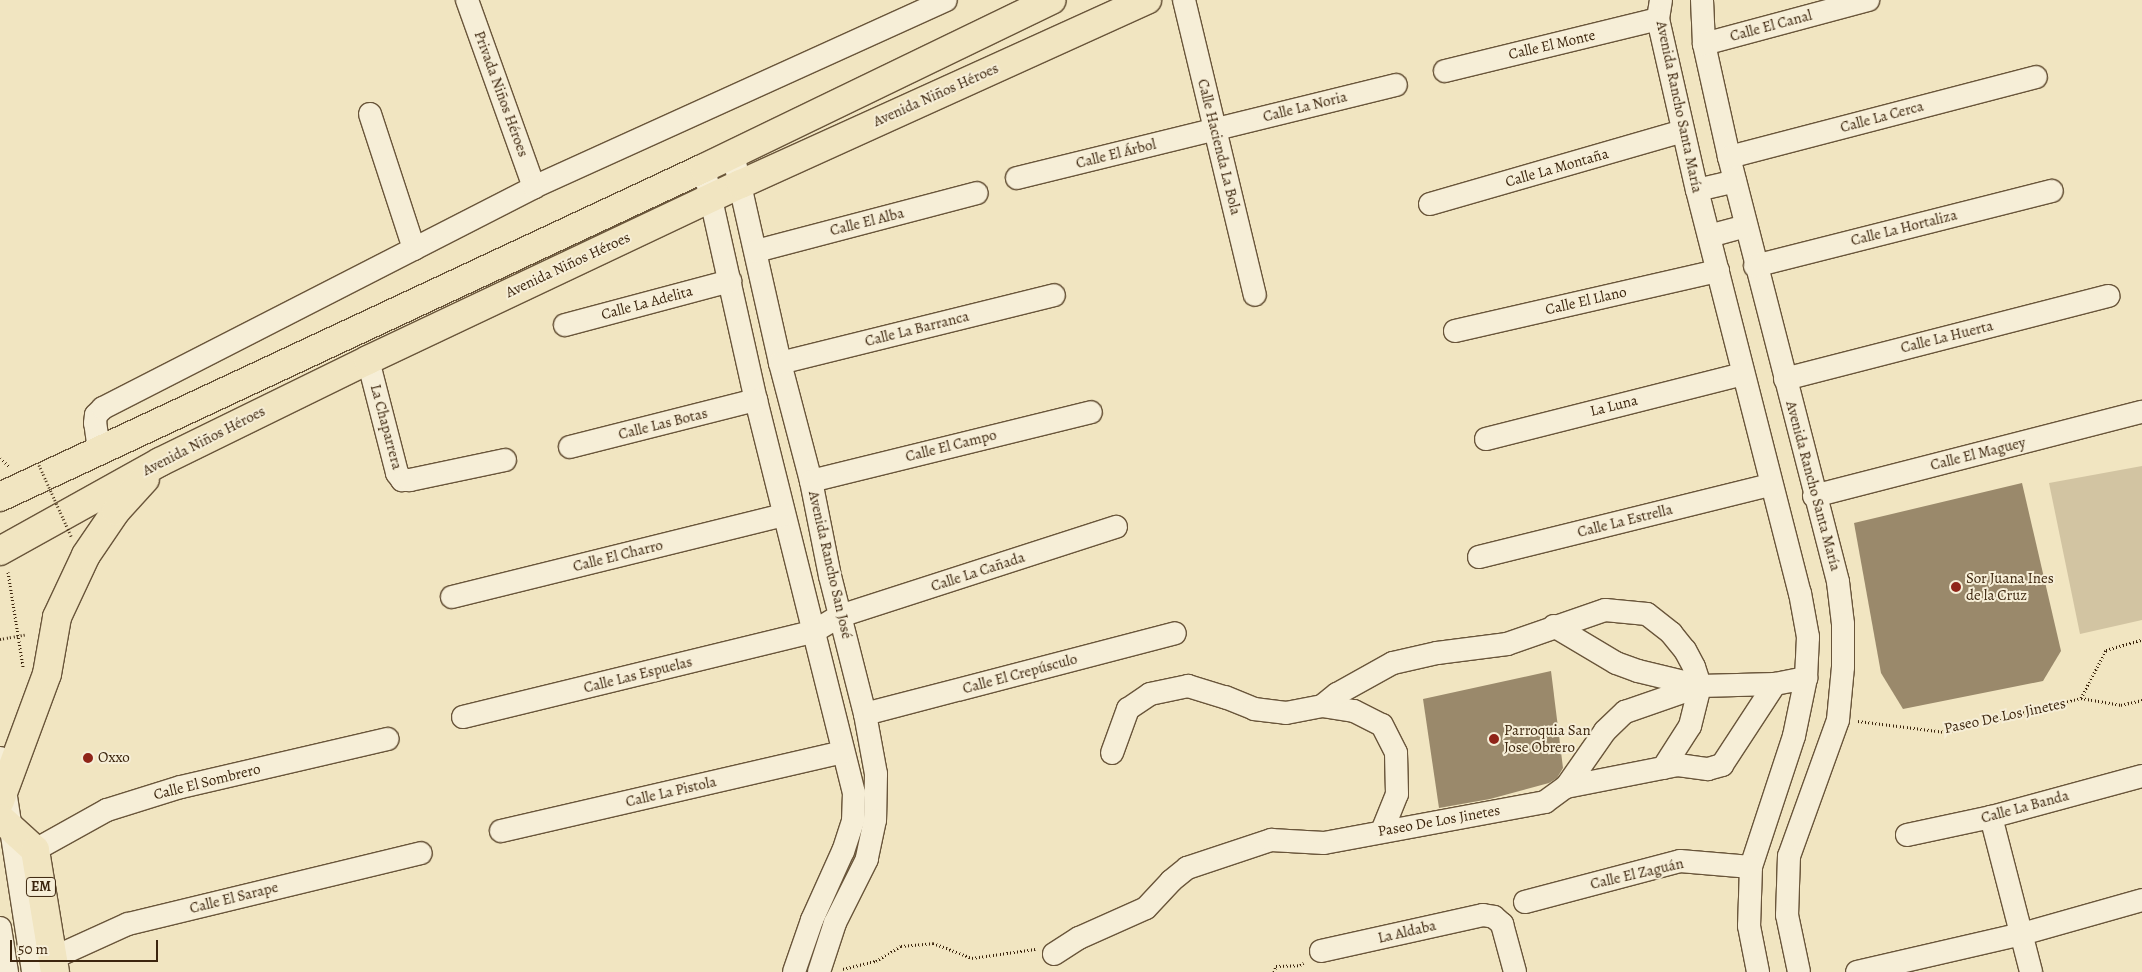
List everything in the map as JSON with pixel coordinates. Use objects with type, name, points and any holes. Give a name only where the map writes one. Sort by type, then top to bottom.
[{"type":"main road","name":"Avenida Niños Héroes","points":[[0,497],[704,168],[1052,0]]},
{"type":"main road","name":"Avenida Niños Héroes","points":[[3,558],[160,462],[368,360],[741,184],[1147,0]]},
{"type":"main road","points":[[0,801],[47,674],[57,616],[86,554],[116,511],[160,462]]},
{"type":"main road","points":[[0,818],[35,850]]},
{"type":"main road","name":"EM","points":[[35,850],[47,967]]},
{"type":"street","name":"Privada Niños Héroes","points":[[467,0],[534,187]]},
{"type":"street","points":[[99,450],[95,423],[96,415],[103,408],[534,187],[946,0]]},
{"type":"street","name":"Calle Hacienda La Bola","points":[[1184,0],[1255,295]]},
{"type":"street","name":"Avenida Rancho Santa María","points":[[1702,0],[1704,44],[1728,157],[1814,496],[1838,582],[1843,624],[1843,667],[1838,720],[1788,856],[1787,915],[1799,972]]},
{"type":"street","name":"Calle El Canal","points":[[1704,44],[1868,0]]},
{"type":"street","name":"Avenida Rancho Santa María","points":[[1660,10],[1683,131],[1708,236],[1800,593],[1808,637],[1806,678],[1794,736],[1751,867],[1749,926],[1751,970]]},
{"type":"street","name":"Calle El Monte","points":[[1445,71],[1660,10]]},
{"type":"street","name":"Calle La Cerca","points":[[1728,157],[2036,77]]},
{"type":"street","name":"Calle La Noria","points":[[1215,130],[1396,85]]},
{"type":"street","points":[[370,114],[414,249]]},
{"type":"street","name":"Calle El Árbol","points":[[1017,178],[1215,130]]},
{"type":"street","name":"Calle La Montaña","points":[[1430,204],[1683,131]]},
{"type":"street","name":"Avenida Rancho San José","points":[[733,154],[780,363],[811,481],[840,616],[865,714],[876,774],[875,820],[866,859],[835,923],[819,971]]},
{"type":"street","points":[[704,168],[756,400],[842,752],[854,793],[853,821],[844,851],[812,920],[794,972]]},
{"type":"street","points":[[1697,190],[1735,181]]},
{"type":"street","name":"Calle La Hortaliza","points":[[1755,266],[2052,191]]},
{"type":"street","name":"Calle El Alba","points":[[756,251],[977,193]]},
{"type":"street","points":[[1708,236],[1746,226]]},
{"type":"street","name":"Calle El Llano","points":[[1455,331],[1718,271]]},
{"type":"street","name":"Calle La Adelita","points":[[565,325],[730,281]]},
{"type":"street","name":"Calle La Barranca","points":[[780,363],[1054,295]]},
{"type":"street","name":"Calle La Huerta","points":[[1785,379],[2109,296]]},
{"type":"street","name":"La Chaparrera","points":[[368,360],[397,473],[402,480],[410,480],[505,460]]},
{"type":"street","name":"La Luna","points":[[1486,439],[1743,374]]},
{"type":"street","name":"Calle Las Botas","points":[[570,447],[756,400]]},
{"type":"street","name":"Calle El Campo","points":[[811,481],[1091,412]]},
{"type":"street","name":"Calle El Maguey","points":[[1814,496],[2142,412]]},
{"type":"street","name":"Calle La Estrella","points":[[1479,557],[1772,485]]},
{"type":"street","name":"Calle El Charro","points":[[452,597],[784,515]]},
{"type":"street","name":"Calle La Cañada","points":[[813,632],[840,616],[1116,527]]},
{"type":"street","points":[[1322,706],[1337,694],[1393,663],[1437,653],[1507,644],[1554,626],[1605,610],[1647,614],[1671,633],[1685,650],[1694,667],[1700,686],[1690,726],[1663,768]]},
{"type":"street","points":[[1554,626],[1616,663],[1638,671],[1700,686],[1775,684],[1806,678]]},
{"type":"street","name":"Calle Las Espuelas","points":[[463,717],[813,632]]},
{"type":"street","name":"Calle El Crepúsculo","points":[[865,714],[1175,633]]},
{"type":"street","name":"Paseo De Los Jinetes","points":[[1054,954],[1079,938],[1146,908],[1171,881],[1187,868],[1271,840],[1324,843],[1545,802],[1566,787],[1678,765],[1708,769],[1722,765],[1775,684]]},
{"type":"street","points":[[1112,754],[1128,709],[1150,694],[1188,686],[1225,697],[1254,709],[1286,713],[1322,706],[1354,711],[1382,725],[1396,753],[1397,794],[1382,831]]},
{"type":"street","points":[[1566,787],[1604,730],[1625,712],[1700,686]]},
{"type":"street","name":"Calle El Sombrero","points":[[35,850],[107,810],[171,790],[388,739]]},
{"type":"street","name":"Calle La Pistola","points":[[501,831],[842,752]]},
{"type":"street","points":[[0,758],[47,967]]},
{"type":"street","name":"Calle La Banda","points":[[1907,834],[1991,817],[2142,776]]},
{"type":"street","points":[[1991,817],[2031,972]]},
{"type":"street","name":"Calle El Sarape","points":[[47,967],[128,924],[421,854]]},
{"type":"street","name":"Calle El Zaguán","points":[[1525,902],[1680,861],[1751,867]]},
{"type":"street","points":[[1856,972],[2022,934],[2142,900]]},
{"type":"street","name":"La Aldaba","points":[[1321,951],[1483,915],[1494,917],[1502,924],[1515,972]]},
{"type":"street","points":[[0,928],[7,972]]},
{"type":"path","points":[[39,465],[71,536]]},
{"type":"path","points":[[3,558],[24,669],[32,665]]},
{"type":"path","points":[[0,639],[28,634]]},
{"type":"path","name":"Paseo De Los Jinetes","points":[[1838,720],[1874,722],[1946,732],[2081,698],[2106,650],[2142,640]]},
{"type":"path","points":[[2081,698],[2121,705],[2142,700]]},
{"type":"path","points":[[819,971],[846,968],[876,961],[901,946],[933,943],[972,958],[1032,949],[1054,954]]},
{"type":"path","points":[[1274,972],[1276,966],[1300,965],[1321,951]]},
{"type":"shaded area","points":[[2142,466],[2142,620],[2080,634],[2049,483]]},
{"type":"building","name":"Sor Juana Ines de la Cruz","points":[[2022,483],[2061,651],[2043,681],[1903,709],[1881,673],[1854,523]]},
{"type":"building","name":"Parroquia San Jose Obrero","points":[[1551,671],[1563,768],[1557,778],[1549,783],[1490,799],[1439,808],[1423,699]]},
{"type":"place","name":"Sor Juana Ines de la Cruz","points":[[1956,587]]},
{"type":"place","name":"Parroquia San Jose Obrero","points":[[1494,739]]},
{"type":"place","name":"Oxxo","points":[[88,758]]}]
